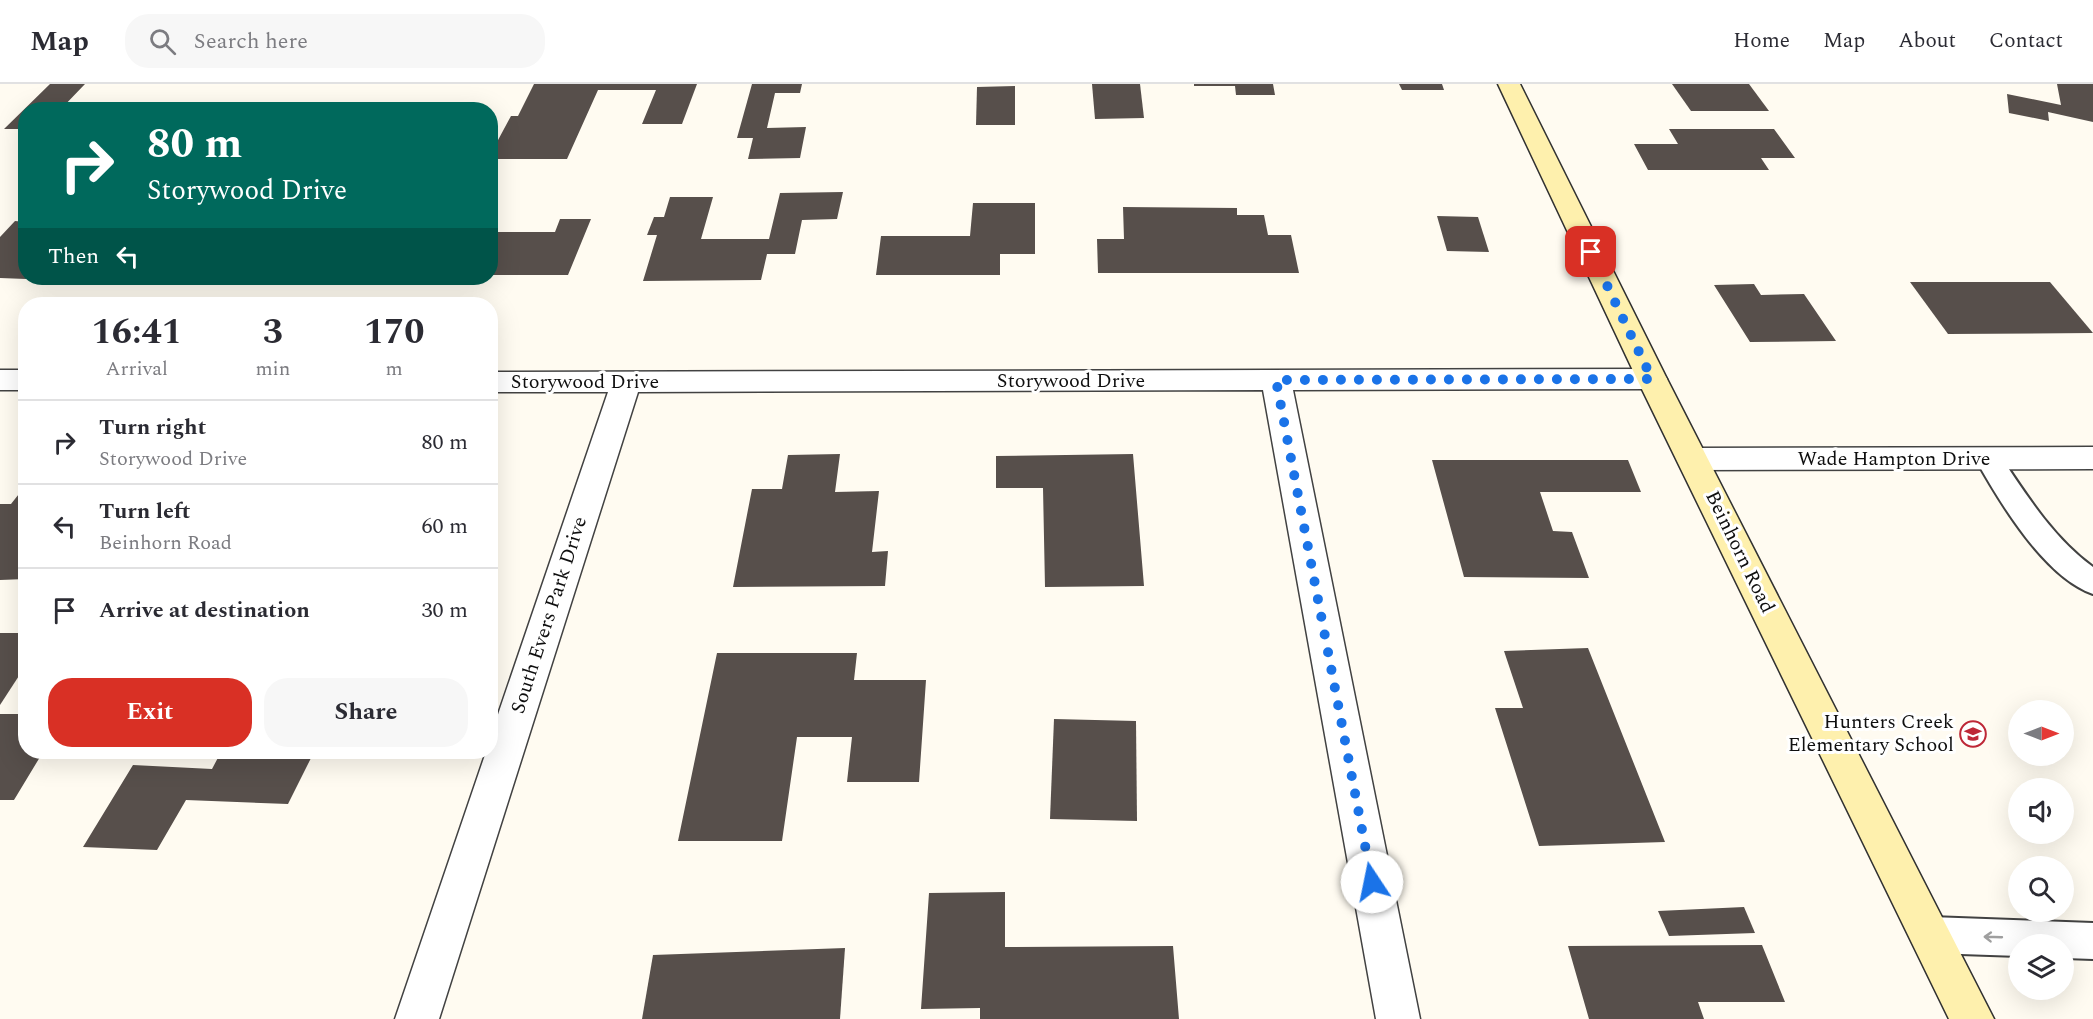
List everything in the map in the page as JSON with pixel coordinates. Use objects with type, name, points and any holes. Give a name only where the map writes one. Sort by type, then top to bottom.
[{"type":"street","name":"Beinhorn Road","points":[[1509,84],[1652,379],[1972,1019]]},
{"type":"street","name":"Storywood Drive","points":[[498,382],[1652,379]]},
{"type":"street","points":[[0,380],[18,380]]},
{"type":"street","points":[[1276,380],[1398,1019]]},
{"type":"street","name":"South Evers Park Drive","points":[[417,1019],[626,382]]},
{"type":"street","name":"Wade Hampton Drive","points":[[1694,459],[2093,458]]},
{"type":"lane","points":[[1988,458],[2033,527],[2076,571],[2093,582]]},
{"type":"lane","points":[[1931,935],[2093,941]]},
{"type":"building","points":[[50,84],[85,84],[68,102],[32,102]]},
{"type":"building","points":[[534,84],[697,84],[682,124],[642,124],[656,90],[598,90],[567,159],[498,159],[498,140],[511,116],[518,116]]},
{"type":"building","points":[[752,84],[802,84],[800,93],[775,93],[767,128],[806,127],[800,158],[748,159],[753,138],[737,138]]},
{"type":"building","points":[[1092,84],[1140,84],[1144,118],[1095,119]]},
{"type":"building","points":[[1194,84],[1273,84],[1275,95],[1236,95],[1235,86],[1194,86]]},
{"type":"building","points":[[1399,84],[1442,84],[1444,90],[1402,90]]},
{"type":"building","points":[[1672,84],[1749,84],[1769,111],[1691,111]]},
{"type":"building","points":[[2057,84],[2093,84],[2093,122],[2048,112],[2049,121],[2009,113],[2007,94],[2061,105]]},
{"type":"building","points":[[1015,86],[1015,125],[976,125],[977,87]]},
{"type":"building","points":[[18,115],[18,129],[4,129]]},
{"type":"building","points":[[1669,129],[1774,129],[1795,158],[1761,158],[1769,170],[1648,170],[1634,144],[1678,144]]},
{"type":"building","points":[[843,192],[837,219],[802,220],[795,254],[767,254],[761,280],[643,281],[657,235],[647,235],[654,217],[664,217],[670,197],[713,197],[701,239],[769,239],[780,193]]},
{"type":"building","points":[[973,203],[1035,203],[1035,254],[1000,254],[1000,275],[876,275],[881,236],[970,236]]},
{"type":"building","points":[[1123,207],[1237,208],[1237,215],[1264,215],[1268,235],[1291,235],[1299,273],[1098,273],[1097,239],[1124,239]]},
{"type":"building","points":[[1437,216],[1478,217],[1489,252],[1447,251]]},
{"type":"building","points":[[560,219],[591,219],[568,275],[498,275],[498,232],[555,232]]},
{"type":"building","points":[[15,221],[18,221],[18,279],[0,278],[0,237]]},
{"type":"building","points":[[1910,282],[2050,282],[2093,333],[1948,334]]},
{"type":"building","points":[[1754,284],[1761,295],[1804,294],[1836,341],[1750,342],[1714,285]]},
{"type":"building","points":[[840,454],[835,492],[879,491],[872,552],[888,551],[885,586],[733,587],[752,489],[782,489],[788,455]]},
{"type":"building","points":[[1133,454],[1144,586],[1045,587],[1043,488],[996,488],[996,456]]},
{"type":"building","points":[[1432,460],[1628,460],[1641,492],[1540,492],[1553,531],[1572,532],[1589,578],[1464,577]]},
{"type":"building","points":[[18,495],[18,579],[0,580],[0,504],[11,504]]},
{"type":"building","points":[[0,633],[18,633],[18,677],[0,705]]},
{"type":"building","points":[[1588,648],[1665,842],[1539,846],[1495,708],[1523,708],[1504,651]]},
{"type":"building","points":[[717,653],[857,653],[854,680],[926,680],[919,782],[847,782],[852,737],[797,737],[782,841],[678,841]]},
{"type":"building","points":[[0,714],[18,714],[18,759],[39,759],[14,800],[0,800]]},
{"type":"building","points":[[1054,719],[1136,721],[1137,821],[1050,819]]},
{"type":"building","points":[[217,759],[310,759],[288,804],[186,800],[157,850],[83,847],[133,765],[212,769]]},
{"type":"building","points":[[1005,892],[1005,947],[1173,946],[1179,1019],[980,1019],[980,1008],[921,1009],[929,893]]},
{"type":"building","points":[[1744,907],[1755,933],[1669,936],[1658,911]]},
{"type":"building","points":[[1762,945],[1785,1002],[1698,1002],[1704,1019],[1589,1019],[1568,946]]},
{"type":"building","points":[[845,948],[840,1019],[642,1019],[653,955]]},
{"type":"place","name":"Hunters Creek Elementary School","points":[[1973,734]]},
{"type":"route","points":[[1372,882],[1276,380],[1652,379],[1591,252]]}]
